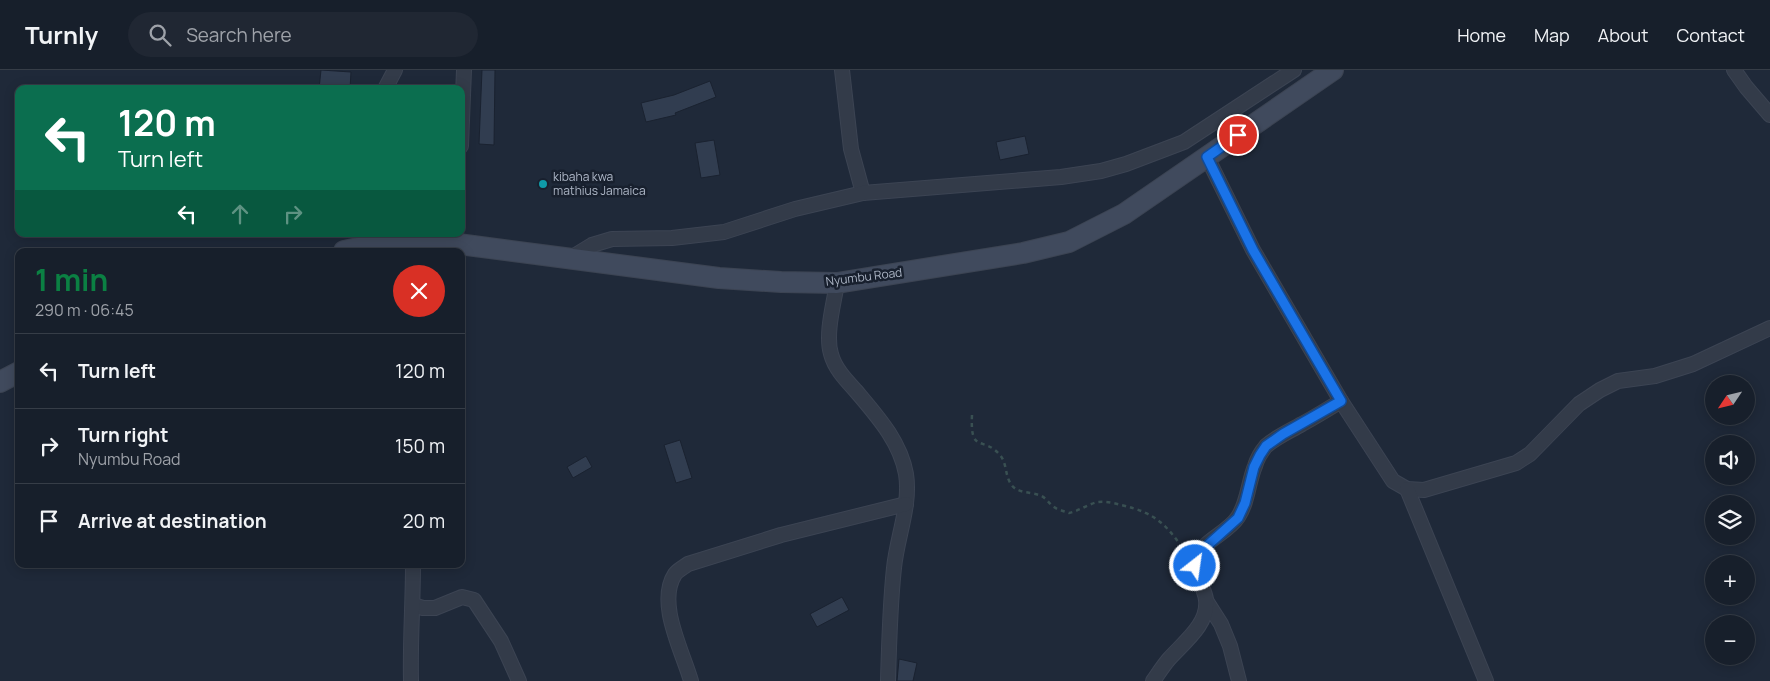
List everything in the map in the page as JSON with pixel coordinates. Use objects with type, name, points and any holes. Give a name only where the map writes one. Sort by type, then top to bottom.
[{"type":"street","points":[[387,85],[395,70]]},
{"type":"street","points":[[463,85],[464,70]]},
{"type":"street","points":[[842,70],[851,149],[863,193]]},
{"type":"street","points":[[569,259],[592,245],[612,239],[672,238],[724,232],[795,209],[863,193],[1061,177],[1101,171],[1126,164],[1184,142],[1294,70]]},
{"type":"street","name":"Nyumbu Road","points":[[358,248],[404,237],[719,278],[837,283],[1023,252],[1069,242],[1124,214],[1333,70]]},
{"type":"street","points":[[1734,70],[1746,88],[1770,115]]},
{"type":"street","points":[[1207,157],[1253,250],[1341,401],[1393,481],[1407,490],[1424,490],[1516,463],[1530,454],[1579,404],[1600,390],[1618,381],[1655,376],[1693,364],[1770,328]]},
{"type":"street","points":[[837,283],[829,334],[830,354],[839,372],[879,419],[902,455],[906,476],[906,504],[894,566],[888,681]]},
{"type":"street","points":[[0,382],[15,374]]},
{"type":"street","points":[[1239,681],[1230,646],[1221,624],[1207,602],[1195,566],[1199,553],[1238,518],[1245,503],[1254,467],[1266,446],[1283,434],[1341,401]]},
{"type":"street","points":[[1407,490],[1486,681]]},
{"type":"street","points":[[691,681],[669,612],[669,597],[676,574],[688,564],[781,535],[906,504]]},
{"type":"street","points":[[411,681],[410,638],[413,605],[413,568]]},
{"type":"street","points":[[413,605],[423,608],[435,608],[462,597],[474,600],[501,640],[519,681]]},
{"type":"street","points":[[1153,681],[1168,660],[1198,627],[1205,613],[1207,602]]},
{"type":"path","points":[[972,415],[971,431],[973,437],[978,443],[1000,455],[1011,484],[1018,490],[1040,495],[1054,507],[1069,513],[1099,502],[1110,502],[1138,509],[1154,516],[1165,525],[1195,566]]},
{"type":"building","points":[[321,70],[351,72],[350,85],[319,85]]},
{"type":"building","points":[[482,70],[495,70],[494,145],[479,144]]},
{"type":"building","points":[[710,81],[716,97],[675,113],[676,115],[646,122],[641,103],[674,95]]},
{"type":"building","points":[[1025,136],[1029,154],[1000,160],[996,142]]},
{"type":"building","points":[[714,140],[720,175],[701,178],[695,143]]},
{"type":"building","points":[[680,440],[692,478],[676,483],[664,445]]},
{"type":"building","points":[[586,456],[592,467],[573,478],[567,467]]},
{"type":"building","points":[[842,597],[849,610],[817,627],[810,614]]},
{"type":"building","points":[[899,659],[917,663],[913,681],[897,681]]},
{"type":"place","name":"kibaha kwa mathius Jamaica","points":[[543,184]]},
{"type":"route","points":[[1195,566],[1199,553],[1238,518],[1245,503],[1254,467],[1266,446],[1283,434],[1341,401],[1253,250],[1207,157],[1238,135]]}]
